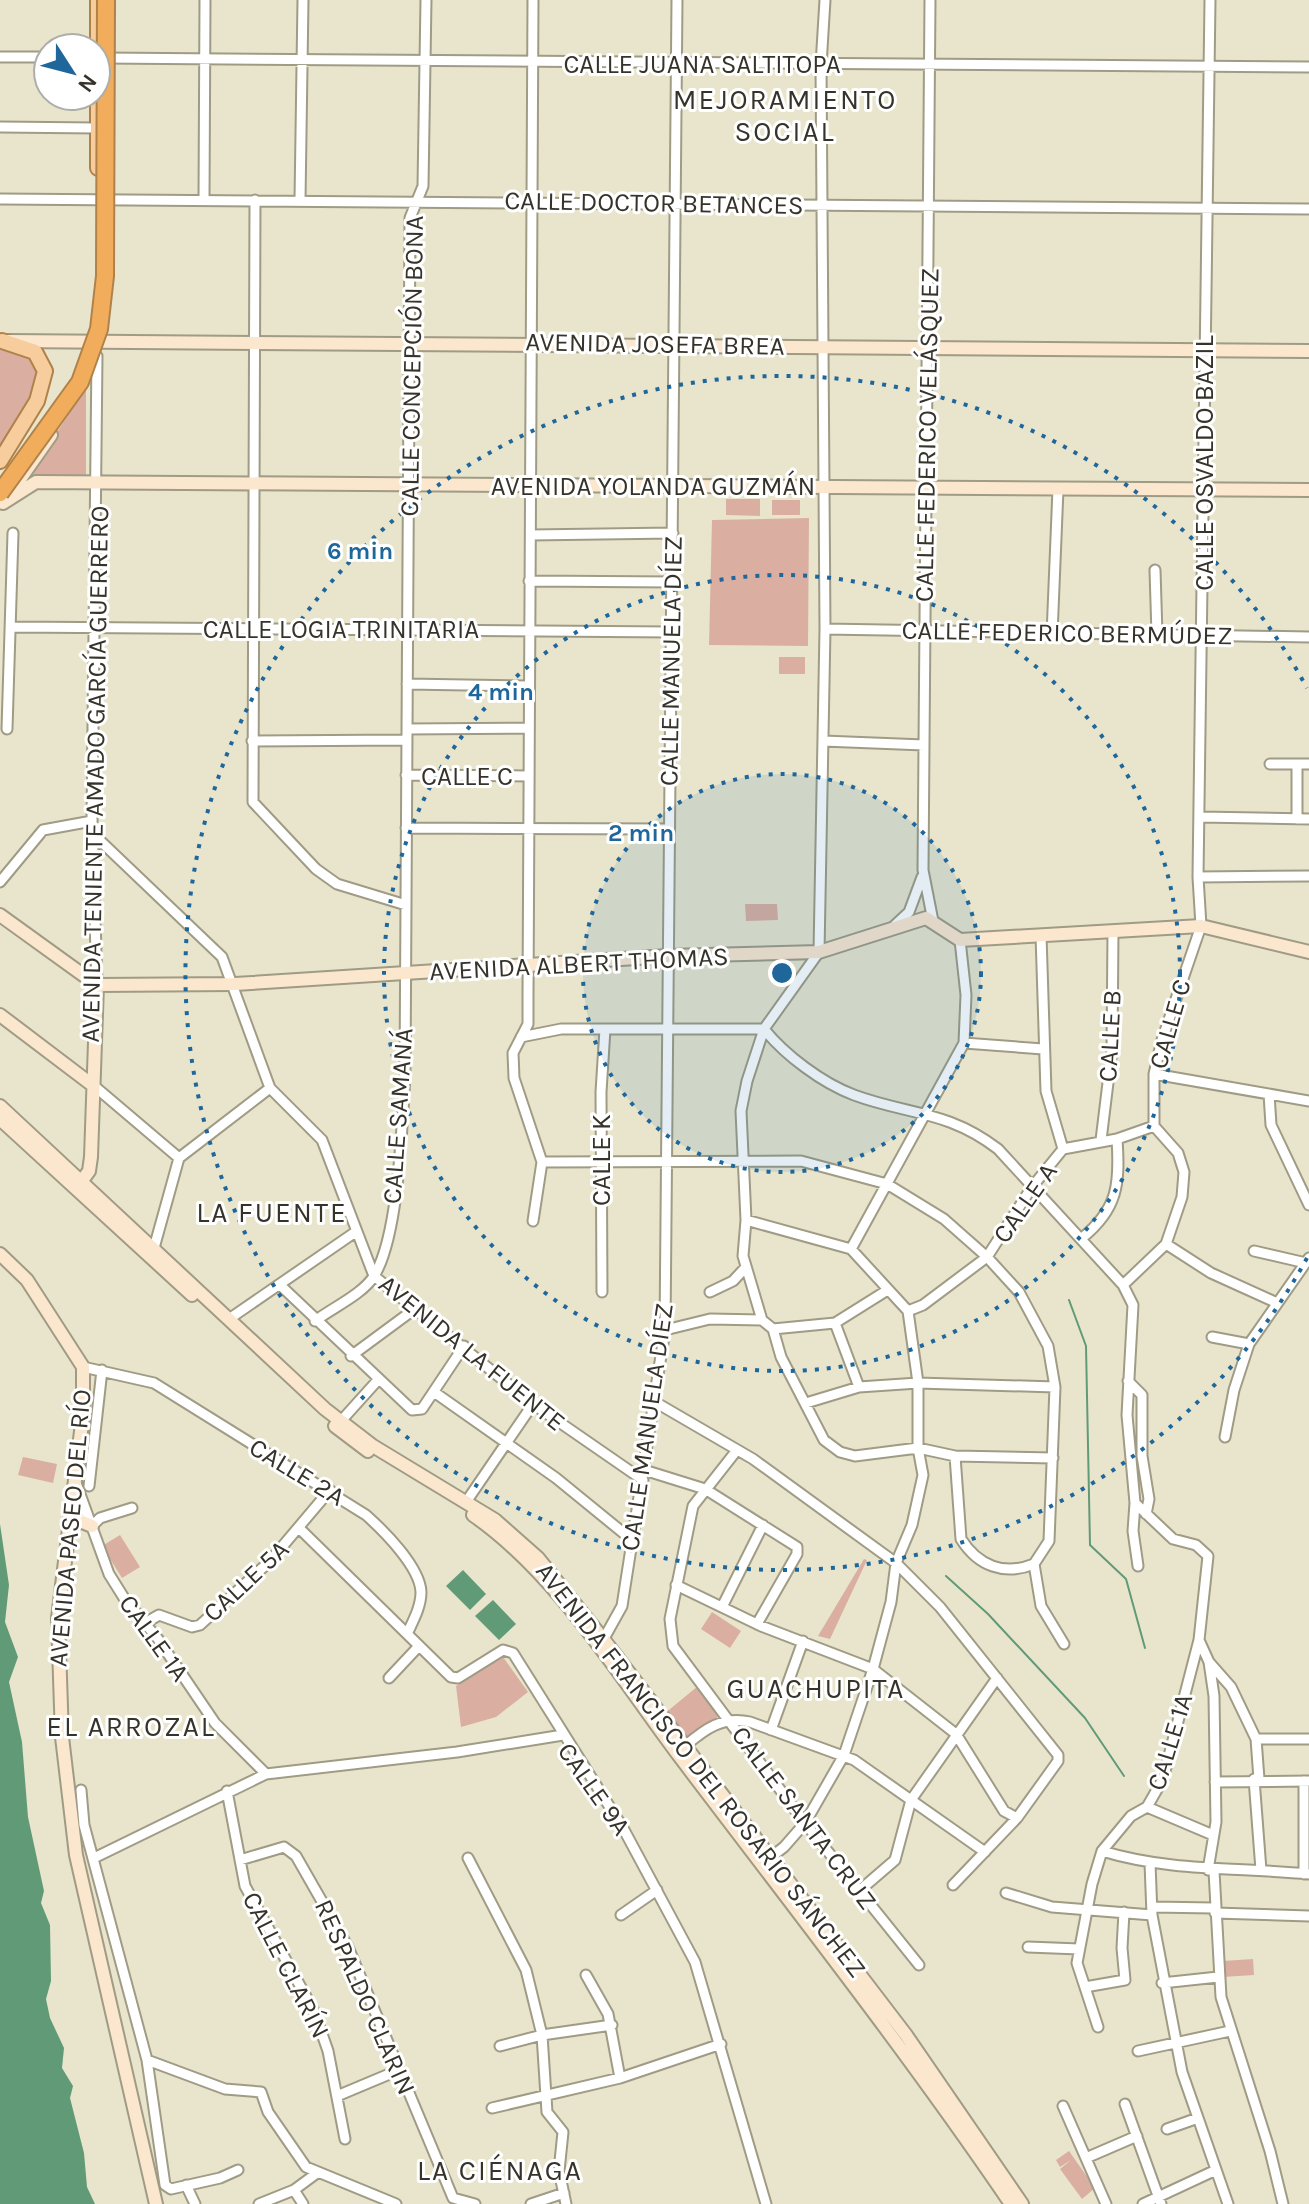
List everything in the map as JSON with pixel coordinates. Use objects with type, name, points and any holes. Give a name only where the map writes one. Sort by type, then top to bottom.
[{"type":"highway","points":[[1,501],[80,382],[99,329],[105,276],[106,0]]},
{"type":"main road","points":[[97,32],[98,0]]},
{"type":"main road","points":[[1,501],[85,386],[96,346],[100,198],[96,112]]},
{"type":"main road","points":[[0,461],[43,389],[45,371],[35,352],[1,341]]},
{"type":"main road","name":"AVENIDA JOSEFA BREA","points":[[1,341],[96,346],[409,342],[1309,351]]},
{"type":"main road","points":[[0,484],[96,346]]},
{"type":"main road","name":"AVENIDA YOLANDA GUZMÁN","points":[[1,501],[36,482],[1309,490]]},
{"type":"main road","points":[[0,915],[97,985]]},
{"type":"main road","name":"AVENIDA ALBERT THOMAS","points":[[97,985],[235,984],[668,956],[819,952],[916,920],[933,921]]},
{"type":"main road","points":[[933,921],[960,940],[1201,926],[1309,952]]},
{"type":"main road","name":"AVENIDA TENIENTE AMADO GARCÍA GUERRERO","points":[[80,1184],[89,1171],[93,1140],[91,1084],[97,985]]},
{"type":"main road","points":[[0,1015],[91,1084]]},
{"type":"main road","name":"AVENIDA FRANCISCO DEL ROSARIO SÁNCHEZ","points":[[0,1106],[352,1441],[474,1515],[511,1543],[601,1644],[685,1746],[766,1861]]},
{"type":"main road","name":"AVENIDA FRANCISCO DEL ROSARIO SÁNCHEZ","points":[[0,1119],[154,1248],[341,1421],[373,1446],[466,1502],[525,1544],[1022,2204]]},
{"type":"main road","name":"AVENIDA PASEO DEL RÍO","points":[[0,1254],[27,1280],[83,1367],[83,1415],[67,1525],[58,1618],[57,1677],[74,1842],[156,2204]]},
{"type":"main road","points":[[67,1525],[80,1521],[92,1526]]},
{"type":"main road","name":"AVENIDA FRANCISCO DEL ROSARIO SÁNCHEZ","points":[[981,2152],[1011,2204]]},
{"type":"street","points":[[204,199],[205,0]]},
{"type":"street","points":[[300,200],[303,0]]},
{"type":"street","name":"CALLE CONCEPCIÓN BONA","points":[[406,974],[410,218],[423,186],[426,0]]},
{"type":"street","points":[[533,0],[528,1024],[513,1053],[514,1078],[542,1162],[533,1221]]},
{"type":"street","name":"CALLE MANUELA DÍEZ","points":[[601,1644],[622,1606],[665,1330],[669,1160],[667,1029],[677,0]]},
{"type":"street","points":[[825,0],[821,65],[825,629],[819,952],[764,1029],[752,1060],[741,1111],[746,1267],[762,1320],[773,1329],[781,1357],[824,1440],[840,1452],[855,1456],[918,1448],[955,1456],[1053,1458]]},
{"type":"street","name":"CALLE FEDERICO VELÁSQUEZ","points":[[930,0],[923,870],[933,921]]},
{"type":"street","name":"CALLE OSVALDO BAZIL","points":[[1201,926],[1198,877],[1210,0]]},
{"type":"street","name":"CALLE JUANA SALTITOPA","points":[[112,58],[205,56],[531,63],[1211,64],[1309,67]]},
{"type":"street","points":[[0,57],[32,57]]},
{"type":"street","points":[[0,127],[96,128]]},
{"type":"street","name":"CALLE DOCTOR BETANCES","points":[[0,199],[1209,205],[1309,209]]},
{"type":"street","points":[[255,200],[257,342],[253,802],[316,869],[337,884],[406,905]]},
{"type":"street","name":"AVENIDA TENIENTE AMADO GARCÍA GUERRERO","points":[[96,346],[98,484],[92,833],[97,985]]},
{"type":"street","points":[[1052,635],[1058,489]]},
{"type":"street","points":[[7,729],[13,533]]},
{"type":"street","points":[[531,535],[673,533]]},
{"type":"street","points":[[1155,570],[1157,635]]},
{"type":"street","points":[[529,581],[673,582]]},
{"type":"street","name":"CALLE LOGIA TRINITARIA","points":[[10,627],[672,632]]},
{"type":"street","name":"CALLE FEDERICO BERMÚDEZ","points":[[825,629],[1309,637]]},
{"type":"street","points":[[407,684],[529,686]]},
{"type":"street","points":[[252,741],[528,728]]},
{"type":"street","points":[[823,741],[924,745]]},
{"type":"street","points":[[1270,764],[1309,764]]},
{"type":"street","points":[[1297,764],[1297,819]]},
{"type":"street","name":"CALLE C","points":[[406,775],[528,776]]},
{"type":"street","points":[[1200,817],[1309,819]]},
{"type":"street","points":[[0,882],[43,830],[92,821]]},
{"type":"street","points":[[406,828],[669,829]]},
{"type":"street","name":"AVENIDA LA FUENTE","points":[[92,833],[222,957],[235,984],[270,1088],[322,1140],[354,1233],[374,1276],[533,1404],[644,1475],[705,1489],[797,1547],[797,1554],[757,1624]]},
{"type":"street","name":"CALLE FEDERICO VELÁSQUEZ","points":[[889,929],[909,912],[923,870]]},
{"type":"street","points":[[1198,877],[1309,876]]},
{"type":"street","name":"CALLE C","points":[[1154,1126],[1154,1074],[1162,1040],[1201,926]]},
{"type":"street","name":"CALLE B","points":[[1101,1140],[1112,1050],[1113,931]]},
{"type":"street","points":[[1041,935],[1046,1091],[1063,1149],[1117,1139],[1154,1126],[1178,1153],[1184,1172],[1182,1197],[1166,1244],[1123,1285]]},
{"type":"street","points":[[851,1249],[964,1043],[966,995],[960,940]]},
{"type":"street","name":"CALLE SAMANÁ","points":[[374,1276],[390,1227],[398,1176],[405,1075],[406,974]]},
{"type":"street","points":[[521,1037],[561,1029],[764,1029]]},
{"type":"street","name":"CALLE K","points":[[602,1292],[605,1029]]},
{"type":"street","points":[[764,1029],[776,1044],[851,1094],[926,1114],[980,1135],[998,1149],[1123,1285],[1133,1305],[1134,1340],[1127,1415],[1135,1503],[1133,1531],[1138,1566]]},
{"type":"street","points":[[964,1043],[1043,1049]]},
{"type":"street","points":[[1154,1074],[1309,1101]]},
{"type":"street","points":[[91,1084],[179,1158]]},
{"type":"street","points":[[154,1248],[179,1158],[270,1088]]},
{"type":"street","points":[[1269,1094],[1271,1125],[1309,1205]]},
{"type":"street","points":[[1082,1238],[1101,1222],[1114,1200],[1119,1167],[1117,1139]]},
{"type":"street","name":"CALLE A","points":[[908,1311],[923,1305],[987,1257],[1032,1187],[1063,1149]]},
{"type":"street","points":[[542,1162],[801,1161],[887,1184],[944,1219],[987,1257],[1019,1292],[1048,1346],[1055,1387],[1049,1541],[1034,1564],[1041,1606],[1064,1644]]},
{"type":"street","points":[[746,1220],[851,1249],[886,1291],[908,1311],[918,1383],[918,1448],[923,1475],[912,1525],[896,1563],[891,1602],[873,1669],[844,1755],[805,1823],[766,1861]]},
{"type":"street","points":[[229,1319],[354,1233]]},
{"type":"street","points":[[1166,1244],[1211,1273],[1275,1302]]},
{"type":"street","points":[[1225,1437],[1234,1390],[1249,1344],[1275,1302],[1308,1260],[1254,1251]]},
{"type":"street","points":[[710,1292],[733,1281],[746,1267]]},
{"type":"street","points":[[315,1321],[374,1276]]},
{"type":"street","points":[[280,1285],[377,1381],[412,1410],[422,1409],[464,1346]]},
{"type":"street","points":[[773,1329],[835,1323],[886,1291]]},
{"type":"street","points":[[351,1356],[416,1308]]},
{"type":"street","points":[[665,1330],[710,1319],[762,1320]]},
{"type":"street","points":[[835,1323],[859,1387]]},
{"type":"street","points":[[1212,1337],[1249,1344]]},
{"type":"street","name":"CALLE 2A","points":[[83,1367],[154,1383],[246,1442],[330,1490],[390,1536],[418,1580],[420,1602],[407,1634]]},
{"type":"street","points":[[89,1486],[102,1370]]},
{"type":"street","points":[[341,1421],[377,1381]]},
{"type":"street","points":[[1128,1381],[1142,1395],[1142,1456],[1149,1499],[1146,1514]]},
{"type":"street","points":[[806,1403],[859,1387],[918,1383],[1055,1387]]},
{"type":"street","points":[[434,1392],[632,1540]]},
{"type":"street","points":[[655,1402],[737,1450],[896,1563],[940,1607],[1059,1758],[1017,1818],[953,1885]]},
{"type":"street","points":[[466,1502],[533,1404]]},
{"type":"street","name":"CALLE SANTA CRUZ","points":[[737,1450],[693,1506],[670,1619],[673,1646],[805,1823],[919,1965]]},
{"type":"street","points":[[955,1456],[961,1539],[966,1547],[992,1568],[1009,1570],[1034,1564]]},
{"type":"street","name":"CALLE 1A","points":[[75,1480],[109,1574],[215,1723],[266,1774]]},
{"type":"street","name":"CALLE 5A","points":[[145,1623],[159,1615],[196,1627],[250,1581],[300,1529],[330,1490]]},
{"type":"street","points":[[1135,1503],[1146,1514]]},
{"type":"street","points":[[92,1526],[100,1518],[132,1508]]},
{"type":"street","name":"CALLE 1A","points":[[1098,2027],[1077,1963],[1088,1909],[1102,1851],[1131,1816],[1147,1807],[1157,1795],[1171,1758],[1199,1640],[1208,1556],[1196,1545],[1173,1539],[1146,1514]]},
{"type":"street","points":[[722,1607],[763,1525]]},
{"type":"street","points":[[300,1529],[454,1678],[503,1650],[513,1653],[563,1735]]},
{"type":"street","points":[[676,1585],[757,1624],[873,1669],[956,1734],[1004,1811],[1017,1818]]},
{"type":"street","points":[[1199,1640],[1209,1662],[1214,1696],[1215,1782],[1211,1871],[1218,1977],[1230,2031],[1270,2151],[1283,2204]]},
{"type":"street","points":[[771,1730],[803,1641]]},
{"type":"street","points":[[389,1678],[419,1646]]},
{"type":"street","points":[[1209,1662],[1231,1687],[1256,1739],[1261,1870]]},
{"type":"street","points":[[859,1891],[895,1860],[911,1800],[997,1678]]},
{"type":"street","points":[[685,1746],[710,1725],[729,1721],[750,1722],[844,1755],[985,1852]]},
{"type":"street","name":"CALLE 9A","points":[[94,1858],[266,1774],[457,1752],[563,1735],[657,1890],[695,1962],[766,2204]]},
{"type":"street","points":[[1256,1739],[1309,1739]]},
{"type":"street","points":[[1102,1851],[1150,1863],[1211,1871],[1261,1870],[1306,1874],[1306,1781],[1257,1779],[1215,1782]]},
{"type":"street","points":[[81,1790],[84,1825],[147,2060],[151,2108],[167,2187],[220,2178],[238,2170]]},
{"type":"street","name":"CALLE CLARÍN","points":[[227,1791],[250,1898],[314,2011],[328,2051],[345,2139]]},
{"type":"street","points":[[1147,1807],[1213,1835]]},
{"type":"street","name":"RESPALDO CLARIN","points":[[240,1860],[284,1847],[296,1856],[342,1933],[453,2198],[475,2204]]},
{"type":"street","points":[[468,1858],[526,1970],[542,2035],[547,2112],[563,2132],[559,2171],[565,2199],[531,2204]]},
{"type":"street","points":[[1150,1863],[1152,1911],[1162,1983],[1182,2072],[1228,2204]]},
{"type":"street","points":[[621,1915],[657,1890]]},
{"type":"street","points":[[1006,1893],[1052,1907],[1124,1912],[1214,1911],[1309,1916]]},
{"type":"street","points":[[1085,1987],[1125,1980],[1122,1948],[1124,1912]]},
{"type":"street","points":[[1028,1947],[1079,1949]]},
{"type":"street","points":[[586,1975],[612,2025],[620,2078]]},
{"type":"street","points":[[1162,1983],[1218,1977]]},
{"type":"street","points":[[500,2046],[542,2035],[612,2025]]},
{"type":"street","points":[[1138,2051],[1230,2031]]},
{"type":"street","points":[[492,2108],[620,2078],[721,2044]]},
{"type":"street","points":[[147,2060],[225,2089],[263,2093],[268,2112],[300,2161],[317,2173],[396,2204]]},
{"type":"street","points":[[337,2096],[399,2070]]},
{"type":"street","points":[[1125,2104],[1160,2201]]},
{"type":"street","points":[[1063,2106],[1106,2204]]},
{"type":"street","points":[[1167,2129],[1198,2118]]},
{"type":"street","points":[[1086,2158],[1137,2136]]},
{"type":"street","points":[[1143,2204],[1160,2201],[1216,2170]]},
{"type":"street","points":[[259,2204],[294,2190],[317,2173]]},
{"type":"street","points":[[186,2185],[195,2204]]},
{"type":"street","points":[[294,2190],[303,2204]]},
{"type":"shaded area","points":[[0,345],[23,349],[37,362],[39,386],[0,452]]},
{"type":"shaded area","points":[[86,388],[86,477],[36,476],[31,473],[34,467]]},
{"type":"shaded area","points":[[726,499],[760,499],[760,516],[726,515]]},
{"type":"shaded area","points":[[772,500],[800,500],[800,515],[772,515]]},
{"type":"shaded area","points":[[809,518],[808,646],[709,645],[712,520]]},
{"type":"shaded area","points":[[779,657],[805,657],[805,674],[779,674]]},
{"type":"shaded area","points":[[745,904],[777,904],[778,920],[746,921]]},
{"type":"shaded area","points":[[23,1457],[57,1464],[53,1483],[18,1475]]},
{"type":"shaded area","points":[[0,1524],[9,1585],[5,1622],[18,1657],[9,1682],[22,1742],[28,1817],[44,1891],[41,1903],[50,1925],[51,1981],[46,1999],[50,2018],[64,2048],[62,2068],[73,2086],[70,2098],[84,2153],[87,2187],[95,2204],[0,2204]]},
{"type":"shaded area","points":[[120,1535],[140,1567],[122,1578],[102,1546]]},
{"type":"shaded area","points":[[864,1559],[867,1560],[830,1639],[818,1636]]},
{"type":"shaded area","points":[[463,1570],[486,1594],[470,1610],[446,1586]]},
{"type":"shaded area","points":[[493,1600],[516,1624],[499,1640],[475,1616]]},
{"type":"shaded area","points":[[712,1612],[741,1631],[730,1648],[701,1629]]},
{"type":"shaded area","points":[[503,1657],[528,1692],[496,1717],[461,1727],[456,1686]]},
{"type":"shaded area","points":[[698,1686],[719,1716],[684,1743],[664,1714]]},
{"type":"shaded area","points":[[1253,1959],[1254,1975],[1223,1977],[1223,1961]]},
{"type":"shaded area","points":[[1069,2151],[1095,2188],[1082,2199],[1060,2169],[1071,2160],[1060,2167],[1056,2160]]},
{"type":"waterway","points":[[1069,1300],[1086,1346],[1090,1545],[1126,1579],[1145,1648]]},
{"type":"waterway","points":[[946,1576],[988,1614],[1085,1718],[1124,1776]]},
{"type":"district","name":"MEJORAMIENTO SOCIAL","points":[[785,115]]},
{"type":"district","name":"LA FUENTE","points":[[272,1212]]},
{"type":"district","name":"GUACHUPITA","points":[[816,1688]]},
{"type":"district","name":"EL ARROZAL","points":[[131,1726]]},
{"type":"district","name":"LA CIÉNAGA","points":[[500,2170]]}]
